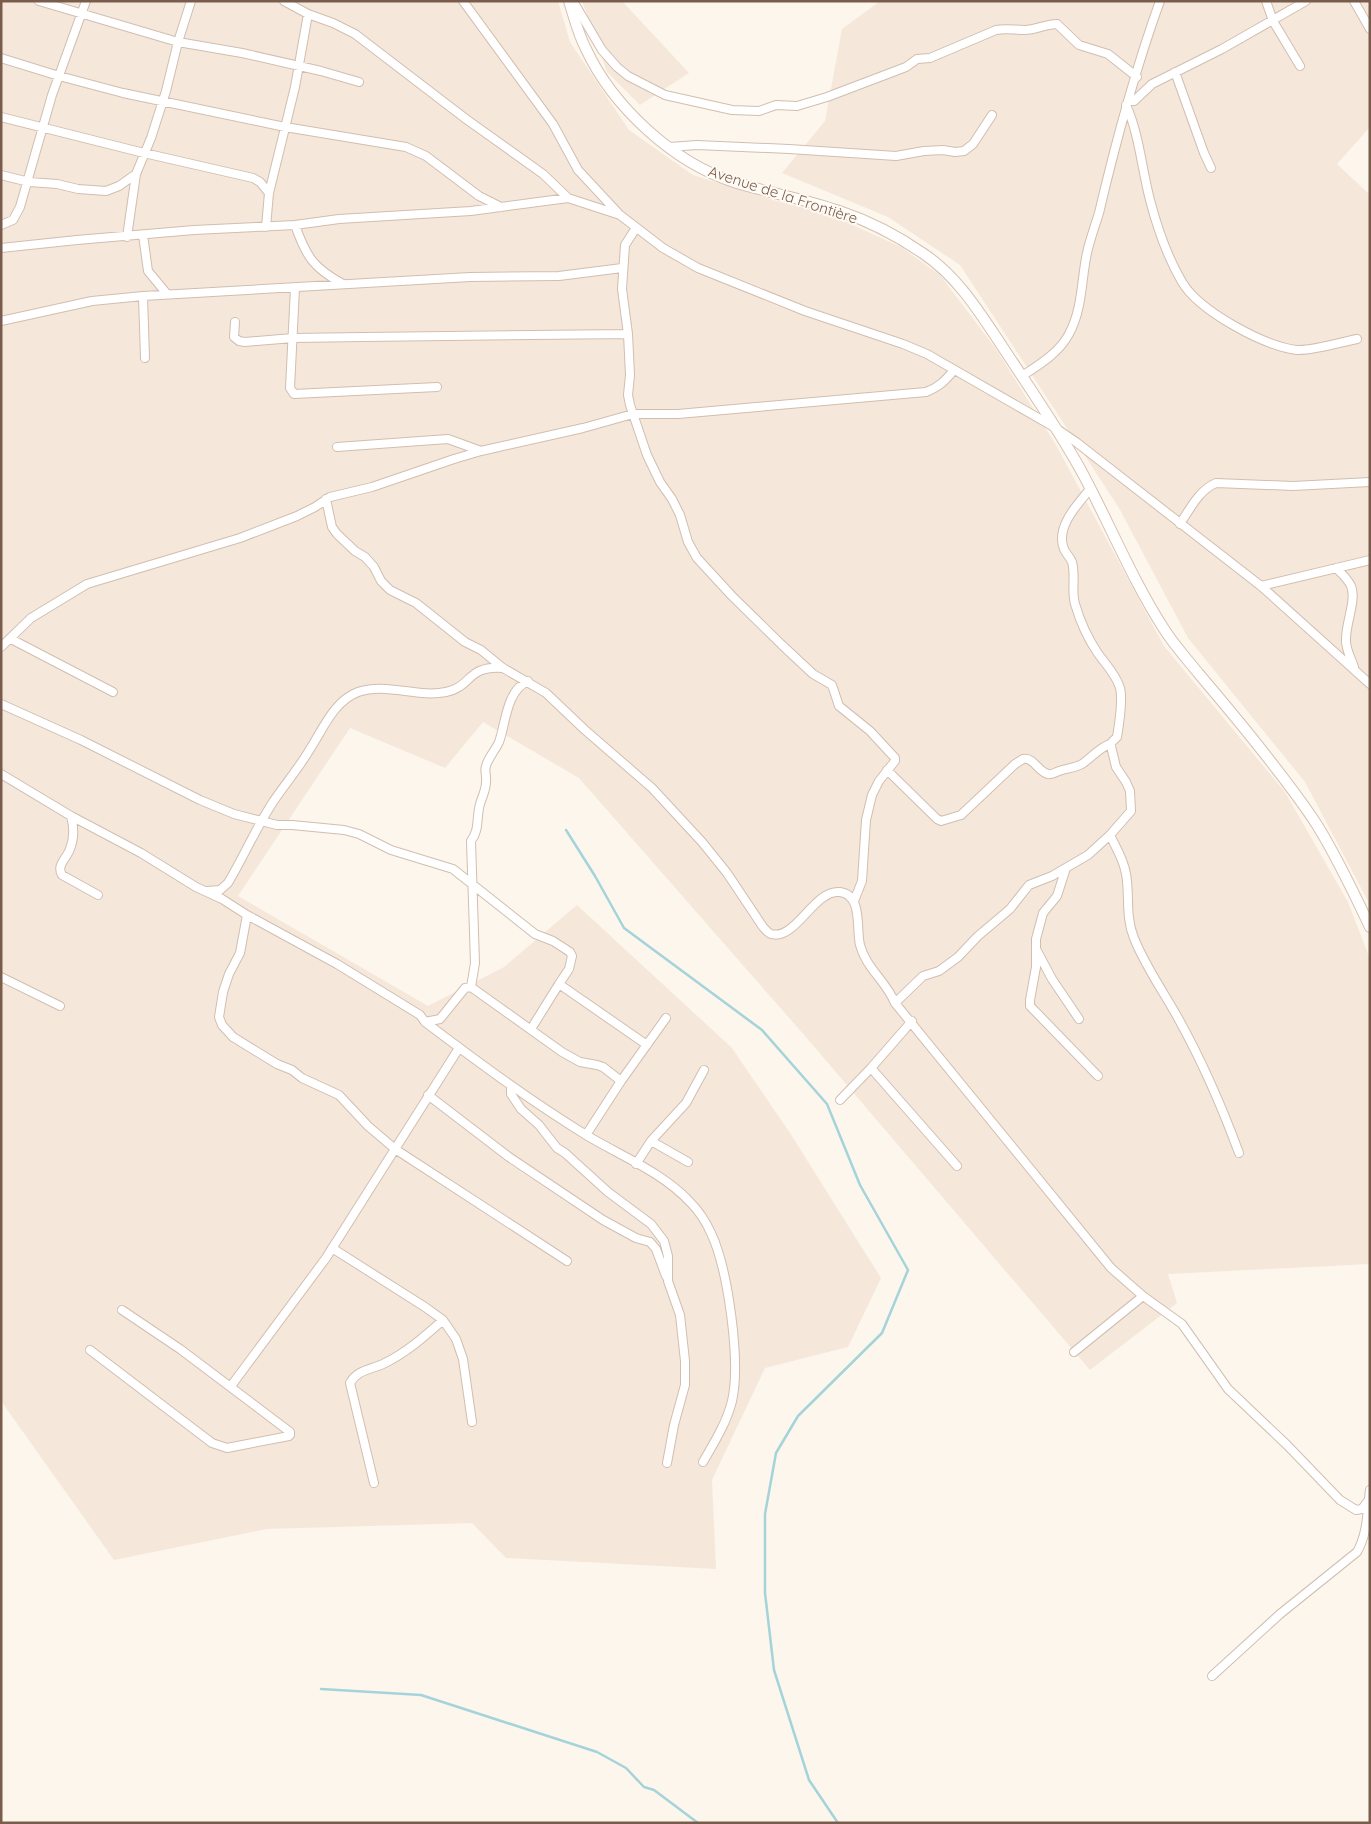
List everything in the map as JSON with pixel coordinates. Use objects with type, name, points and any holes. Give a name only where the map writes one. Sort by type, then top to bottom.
[{"type":"street","points":[[39,1],[178,42],[242,53],[359,82]]},
{"type":"street","points":[[1,225],[13,220],[17,214],[58,76],[86,1]]},
{"type":"street","points":[[127,236],[136,174],[151,138],[166,91],[170,70],[191,1]]},
{"type":"street","points":[[284,1],[308,14],[355,34],[466,119],[543,174],[568,198],[620,215]]},
{"type":"street","points":[[463,1],[553,124],[578,170],[620,215],[636,228],[663,248],[698,268],[806,311],[904,344],[927,354],[1054,427],[1261,586],[1370,684]]},
{"type":"street","name":"Avenue de la Frontière","points":[[569,1],[584,47],[602,79],[631,113],[669,148],[700,168],[732,182],[838,210],[902,239],[942,268],[972,301],[1022,376],[1082,473],[1162,627],[1266,756],[1316,824],[1353,891],[1370,927]]},
{"type":"street","points":[[573,1],[602,50],[628,76],[665,95],[727,110],[759,111],[776,105],[797,106],[827,97],[906,67],[917,59],[930,58],[996,30],[1028,30],[1048,24],[1057,24],[1079,45],[1108,54],[1137,77]]},
{"type":"street","points":[[1022,376],[1047,360],[1060,347],[1069,335],[1076,317],[1082,297],[1088,252],[1127,103],[1137,77],[1160,1]]},
{"type":"street","points":[[1266,1],[1272,21],[1300,66]]},
{"type":"street","points":[[1127,103],[1134,101],[1152,84],[1222,49],[1306,1]]},
{"type":"street","points":[[1354,1],[1370,29]]},
{"type":"street","points":[[266,227],[270,193],[299,66],[308,14]]},
{"type":"street","points":[[1,58],[58,76],[162,101],[285,127],[406,147],[426,156],[479,196],[503,208]]},
{"type":"street","points":[[1174,72],[1211,168]]},
{"type":"street","points":[[1127,103],[1150,202],[1166,247],[1182,282],[1197,300],[1239,328],[1265,342],[1281,346],[1304,350],[1357,339]]},
{"type":"street","points":[[669,148],[704,146],[896,156],[943,150],[955,152],[964,151],[973,144],[992,115]]},
{"type":"street","points":[[1,117],[253,178],[260,182],[270,193]]},
{"type":"street","points":[[1,175],[28,182],[106,191],[119,186],[136,174]]},
{"type":"street","points":[[1,248],[127,236],[295,225],[339,219],[503,208],[568,198]]},
{"type":"street","points":[[295,225],[309,257],[325,274],[345,284]]},
{"type":"street","points":[[636,228],[625,245],[622,268],[622,289],[628,334],[630,375],[628,395],[646,455],[680,515],[688,542],[698,558],[732,596],[813,674],[832,685],[839,706],[870,731],[895,758],[895,761],[879,781],[872,795],[867,813],[862,881],[854,901],[859,944],[869,966],[887,987],[895,1003],[912,1021],[1111,1268],[1143,1296],[1182,1324],[1228,1389],[1287,1445],[1340,1500],[1356,1510],[1362,1508],[1368,1501]]},
{"type":"street","points":[[142,235],[148,271],[167,294]]},
{"type":"street","points":[[1,321],[92,301],[143,296],[470,277],[559,276],[622,268]]},
{"type":"street","points":[[295,288],[290,388],[294,394],[437,387]]},
{"type":"street","points":[[143,296],[145,358]]},
{"type":"street","points":[[234,322],[234,337],[239,341],[293,338],[628,334]]},
{"type":"street","points":[[1,648],[31,618],[86,584],[240,538],[297,516],[326,499],[372,487],[454,459],[633,414],[678,414],[926,392],[944,383],[954,370]]},
{"type":"street","points":[[337,447],[448,439],[482,451]]},
{"type":"street","points":[[1180,524],[1202,493],[1216,483],[1293,486],[1370,482]]},
{"type":"street","points":[[887,770],[937,819],[942,821],[961,815],[1023,758],[1031,760],[1042,771],[1052,774],[1079,765],[1118,737],[1121,689],[1089,639],[1084,627],[1072,592],[1074,579],[1072,562],[1063,548],[1062,542],[1064,527],[1068,517],[1090,488]]},
{"type":"street","points":[[326,499],[332,527],[355,551],[365,557],[381,581],[390,590],[416,603],[465,642],[481,650],[503,668],[546,693],[585,730],[652,788],[702,842],[727,874],[762,927],[770,934],[780,934],[789,930],[827,894],[843,892],[854,901]]},
{"type":"street","points":[[1261,586],[1370,560]]},
{"type":"street","points":[[1336,568],[1352,587],[1346,632],[1346,648],[1355,670]]},
{"type":"street","points":[[11,639],[112,692]]},
{"type":"street","points":[[207,891],[220,890],[228,882],[272,804],[310,750],[324,725],[347,698],[358,692],[373,689],[407,692],[446,692],[462,686],[479,670],[491,667],[503,668]]},
{"type":"street","points":[[471,987],[475,963],[474,886],[471,841],[478,828],[478,811],[486,781],[486,764],[499,742],[505,717],[516,691],[522,684],[528,681]]},
{"type":"street","points":[[1,704],[81,740],[200,800],[234,814],[262,822],[344,830],[359,834],[391,850],[453,869],[536,934],[553,940],[570,952],[572,956],[569,969],[531,1029]]},
{"type":"street","points":[[895,1003],[923,976],[939,971],[958,957],[978,936],[1010,909],[1029,885],[1052,876],[1088,855],[1110,835],[1131,811],[1132,800],[1126,782],[1116,767],[1110,744]]},
{"type":"street","points":[[1,774],[72,816],[141,853],[196,887],[207,891],[337,964],[420,1015],[425,1022],[511,1086],[586,1135],[671,1184],[704,1219],[712,1235],[723,1268],[734,1338],[733,1399],[728,1413],[703,1462]]},
{"type":"street","points":[[72,816],[74,827],[71,848],[59,871],[62,875],[98,895]]},
{"type":"street","points":[[1110,835],[1126,873],[1126,900],[1135,941],[1179,1019],[1212,1084],[1239,1153]]},
{"type":"street","points":[[1066,868],[1057,896],[1043,912],[1035,947],[1036,967],[1030,1006],[1098,1076]]},
{"type":"street","points":[[248,915],[240,953],[229,974],[223,992],[219,1017],[222,1026],[233,1037],[277,1064],[339,1095],[368,1126],[395,1149],[568,1261]]},
{"type":"street","points":[[1035,947],[1052,979],[1079,1020]]},
{"type":"street","points":[[1,977],[60,1006]]},
{"type":"street","points":[[559,984],[647,1045]]},
{"type":"street","points":[[425,1022],[440,1019],[465,988],[471,987],[562,1052],[580,1062],[604,1067],[621,1082]]},
{"type":"street","points":[[586,1135],[666,1018]]},
{"type":"street","points":[[840,1100],[912,1021]]},
{"type":"street","points":[[231,1386],[332,1248],[459,1048]]},
{"type":"street","points":[[871,1068],[957,1166]]},
{"type":"street","points":[[636,1164],[651,1141],[686,1103],[704,1070]]},
{"type":"street","points":[[511,1086],[511,1094],[521,1109],[539,1125],[557,1148],[608,1192],[651,1224],[664,1241],[668,1256],[668,1281]]},
{"type":"street","points":[[428,1095],[509,1156],[603,1220],[636,1238],[650,1242],[656,1249],[680,1315],[685,1361],[685,1385],[674,1425],[667,1463]]},
{"type":"street","points":[[651,1141],[688,1162]]},
{"type":"street","points":[[332,1248],[443,1320],[456,1339],[463,1359],[472,1422]]},
{"type":"street","points":[[1074,1352],[1143,1296]]},
{"type":"street","points":[[90,1350],[212,1443],[220,1447],[227,1448],[289,1436],[290,1432],[231,1386],[122,1310]]},
{"type":"street","points":[[374,1483],[350,1383],[357,1374],[382,1365],[406,1351],[443,1320]]},
{"type":"street","points":[[1212,1676],[1280,1614],[1357,1552],[1365,1532],[1370,1490]]},
{"type":"shaded area","points":[[1,1],[558,1],[570,42],[629,130],[693,175],[773,200],[831,215],[901,247],[940,275],[996,349],[1056,445],[1164,646],[1285,792],[1348,902],[1370,959],[1370,1264],[1168,1274],[1177,1303],[1090,1370],[805,1036],[579,778],[483,722],[445,768],[350,728],[238,896],[428,1006],[504,967],[577,905],[732,1048],[790,1133],[881,1278],[848,1347],[765,1368],[712,1480],[716,1569],[506,1558],[472,1523],[267,1529],[114,1560],[1,1401]]},
{"type":"shaded area","points":[[582,1],[622,1],[689,73],[640,105],[607,72]]},
{"type":"shaded area","points":[[880,1],[1370,1],[1370,127],[1337,164],[1370,193],[1370,905],[1305,782],[1188,638],[1119,508],[960,265],[888,217],[782,173],[825,121],[842,29]]},
{"type":"waterway","points":[[566,830],[595,876],[624,928],[762,1030],[827,1104],[860,1185],[908,1270],[882,1333],[798,1416],[776,1453],[765,1514],[765,1593],[774,1670],[809,1780],[838,1823]]},
{"type":"waterway","points":[[321,1689],[421,1695],[597,1752],[626,1768],[644,1787],[654,1790],[698,1823]]}]
